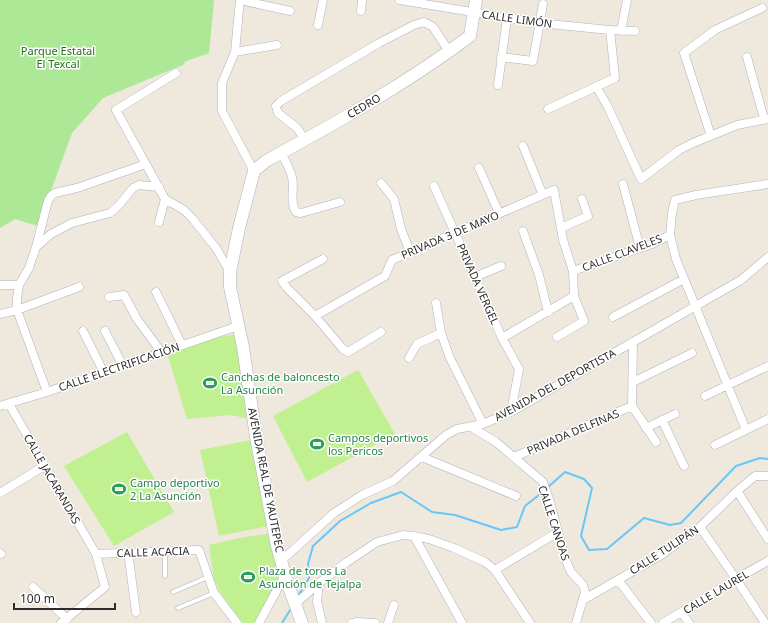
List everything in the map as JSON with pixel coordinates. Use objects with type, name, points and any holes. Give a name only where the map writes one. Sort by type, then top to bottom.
[{"type":"street","points":[[254,171],[222,111],[222,83],[236,52],[240,0],[290,11]]},
{"type":"street","points":[[318,25],[323,0]]},
{"type":"street","points":[[361,11],[362,0]]},
{"type":"street","name":"CALLE LIMÓN","points":[[400,0],[540,23],[635,31]]},
{"type":"street","points":[[474,13],[476,0]]},
{"type":"street","points":[[621,31],[627,0]]},
{"type":"street","points":[[502,57],[533,62],[543,4]]},
{"type":"street","points":[[711,136],[684,53],[715,30],[762,8]]},
{"type":"street","name":"CEDRO","points":[[254,171],[266,161],[305,140],[379,96],[470,36],[474,13]]},
{"type":"street","points":[[498,85],[506,18]]},
{"type":"street","points":[[305,140],[298,128],[278,113],[276,106],[281,101],[378,43],[414,25],[424,22],[433,27],[449,51]]},
{"type":"street","points":[[548,109],[615,78],[610,30]]},
{"type":"street","points":[[236,52],[277,45]]},
{"type":"street","points":[[596,86],[608,107],[641,179],[679,150],[737,126],[766,119],[747,58]]},
{"type":"street","points":[[176,73],[116,110],[165,199],[184,210],[192,218],[216,248],[230,272]]},
{"type":"street","points":[[523,146],[543,194]]},
{"type":"street","points":[[281,153],[292,176],[294,186],[293,208],[296,212],[301,213],[340,202]]},
{"type":"street","points":[[47,392],[17,310],[17,298],[19,285],[29,268],[36,247],[48,201],[55,193],[77,188],[146,164]]},
{"type":"street","points":[[479,168],[500,213]]},
{"type":"street","name":"AVENIDA REAL DE YAUTEPEC","points":[[254,171],[239,228],[230,272],[230,287],[243,347],[256,437],[281,561],[302,623]]},
{"type":"street","points":[[381,183],[394,199],[401,228],[410,252]]},
{"type":"street","points":[[622,184],[640,248]]},
{"type":"street","points":[[746,430],[676,259],[670,235],[675,200],[696,195],[768,184]]},
{"type":"street","points":[[36,247],[51,234],[72,223],[110,213],[119,205],[133,188],[138,185],[158,187]]},
{"type":"street","name":"PRIVADA VERGEL","points":[[434,186],[502,338],[519,369],[511,412]]},
{"type":"street","name":"PRIVADA 3 DE MAYO","points":[[316,316],[384,276],[392,260],[554,190],[561,228]]},
{"type":"street","points":[[159,222],[165,199]]},
{"type":"street","points":[[557,337],[584,321],[574,296],[573,271],[563,240],[561,228],[588,216],[582,199]]},
{"type":"street","points":[[523,231],[539,275],[548,312]]},
{"type":"street","name":"CALLE CLAVELES","points":[[573,271],[652,244],[670,235]]},
{"type":"street","name":"AVENIDA DEL DEPORTISTA","points":[[281,561],[334,513],[362,495],[393,481],[446,435],[457,429],[483,424],[511,412],[741,280],[768,257]]},
{"type":"street","points":[[323,259],[282,280],[287,288],[316,316],[343,349],[348,352],[381,332]]},
{"type":"street","points":[[475,277],[501,266]]},
{"type":"street","points":[[613,317],[684,279]]},
{"type":"street","points":[[0,285],[19,285]]},
{"type":"street","points":[[0,314],[17,310],[79,287]]},
{"type":"street","points":[[156,292],[182,345]]},
{"type":"street","points":[[109,297],[124,295],[134,314],[162,353]]},
{"type":"street","points":[[502,338],[574,296]]},
{"type":"street","points":[[436,303],[441,333],[450,358],[483,424]]},
{"type":"street","name":"CALLE ELECTRIFICACIÓN","points":[[0,406],[104,373],[238,326]]},
{"type":"street","points":[[83,331],[104,373]]},
{"type":"street","points":[[105,331],[123,366]]},
{"type":"street","points":[[410,358],[417,344],[441,333]]},
{"type":"street","name":"PRIVADA DELFINAS","points":[[633,342],[632,406],[656,442]]},
{"type":"street","points":[[632,382],[692,353]]},
{"type":"street","points":[[705,396],[768,366]]},
{"type":"street","name":"CALLE JACARANDAS","points":[[9,404],[96,554],[105,587],[64,621]]},
{"type":"street","name":"PRIVADA DELFINAS","points":[[514,456],[632,406]]},
{"type":"street","points":[[646,428],[675,414]]},
{"type":"street","points":[[662,420],[684,466]]},
{"type":"street","points":[[715,445],[768,420]]},
{"type":"street","name":"CALLE CANOAS","points":[[470,427],[496,442],[543,482],[565,558],[571,572],[583,585],[585,592],[576,623]]},
{"type":"street","points":[[422,456],[516,496]]},
{"type":"street","points":[[0,492],[44,466]]},
{"type":"street","name":"CALLE TULIPÁN","points":[[583,600],[661,555],[700,527],[755,476],[768,476]]},
{"type":"street","points":[[737,492],[768,539]]},
{"type":"street","points":[[700,527],[736,578],[762,622]]},
{"type":"street","points":[[495,570],[558,532]]},
{"type":"street","points":[[294,603],[347,562],[377,542],[403,535],[428,539],[454,548],[485,562],[495,570],[530,623]]},
{"type":"street","points":[[414,536],[462,623]]},
{"type":"street","name":"CALLE ACACIA","points":[[96,554],[165,550],[198,550],[214,593],[237,623]]},
{"type":"street","points":[[128,552],[136,612]]},
{"type":"street","name":"CALLE LAUREL","points":[[663,623],[682,613],[736,578],[768,561]]},
{"type":"street","points":[[259,623],[286,578]]},
{"type":"street","points":[[618,580],[651,623]]},
{"type":"street","points":[[319,583],[317,601],[322,623]]},
{"type":"street","points":[[33,586],[64,621]]},
{"type":"street","points":[[388,623],[394,605]]},
{"type":"street","points":[[682,613],[689,623]]},
{"type":"street","points":[[352,623],[375,623]]},
{"type":"lane","points":[[164,576],[165,550]]},
{"type":"lane","points":[[172,592],[208,577]]},
{"type":"lane","points":[[178,608],[214,593]]},
{"type":"green space","name":"Parque Estatal El Texcal","points":[[0,0],[214,0],[209,53],[184,62],[185,64],[103,98],[72,133],[38,226],[15,219],[0,228]]},
{"type":"green space","name":"Canchas de baloncesto La Asunción","points":[[237,334],[246,401],[246,418],[230,415],[187,419],[167,353],[202,340]]},
{"type":"green space","points":[[358,370],[395,434],[307,482],[273,416]]},
{"type":"green space","name":"Campo deportivo 2 La Asunción","points":[[127,432],[174,512],[114,546],[64,466]]},
{"type":"green space","points":[[251,440],[269,526],[219,536],[200,450]]},
{"type":"green space","name":"Plaza de toros La Asunción de Tejalpa","points":[[272,533],[282,575],[256,623],[242,623],[220,592],[214,579],[209,545],[239,538]]},
{"type":"waterway","points":[[547,488],[565,472],[584,479],[592,488],[581,536],[589,550],[607,549],[644,518],[670,525],[681,523],[736,466],[760,458],[768,459]]},
{"type":"waterway","points":[[298,596],[309,578],[308,564],[313,546],[340,521],[371,503],[401,492],[432,512],[455,515],[501,530],[517,527],[525,506],[544,491]]},
{"type":"waterway","points":[[282,623],[292,607]]},
{"type":"place","name":"Canchas de baloncesto La Asunción","points":[[210,383]]},
{"type":"place","name":"Campos deportivos los Pericos","points":[[317,444]]},
{"type":"place","name":"Campo deportivo 2 La Asunción","points":[[119,489]]},
{"type":"place","name":"Plaza de toros La Asunción de Tejalpa","points":[[248,577]]}]
